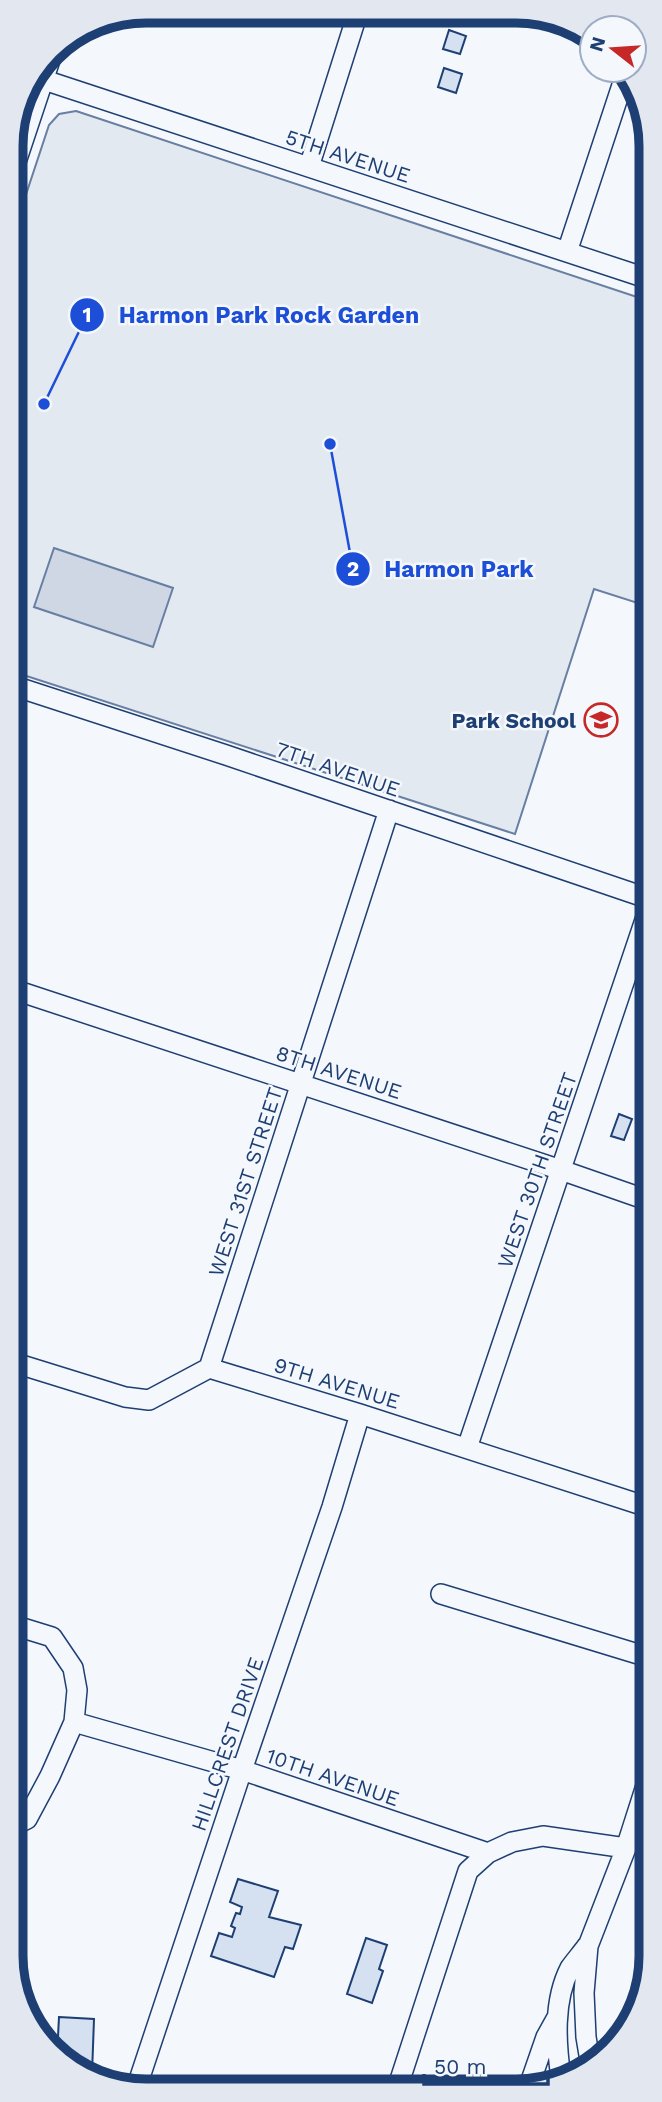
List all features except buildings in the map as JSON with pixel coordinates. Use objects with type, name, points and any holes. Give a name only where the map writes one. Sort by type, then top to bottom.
[{"type":"street","points":[[309,167],[355,23]]},
{"type":"street","name":"5TH AVENUE","points":[[43,80],[639,276]]},
{"type":"street","points":[[567,252],[622,85]]},
{"type":"street","points":[[24,128],[33,97]]},
{"type":"street","name":"7TH AVENUE","points":[[23,689],[639,895]]},
{"type":"street","name":"WEST 31ST STREET","points":[[209,1368],[389,810]]},
{"type":"street","name":"WEST 30TH STREET","points":[[467,1448],[639,938]]},
{"type":"street","name":"8TH AVENUE","points":[[23,993],[639,1197]]},
{"type":"street","points":[[23,1365],[125,1397],[149,1400],[209,1368]]},
{"type":"street","name":"9TH AVENUE","points":[[209,1368],[639,1504]]},
{"type":"street","name":"HILLCREST DRIVE","points":[[139,2079],[332,1507],[360,1414]]},
{"type":"street","points":[[441,1594],[639,1654]]},
{"type":"street","points":[[23,1628],[52,1637],[73,1668],[77,1690],[74,1722],[38,1798],[27,1819],[23,1821]]},
{"type":"street","name":"10TH AVENUE","points":[[74,1722],[242,1769],[488,1853]]},
{"type":"street","points":[[589,2055],[584,1993],[588,1946],[639,1807]]},
{"type":"street","points":[[400,2079],[468,1871],[488,1853],[512,1842],[543,1836],[626,1848]]},
{"type":"street","points":[[560,2071],[557,2048],[562,1988],[571,1967],[588,1946]]},
{"type":"street","points":[[532,2078],[546,2037],[559,2016]]},
{"type":"shaded area","points":[[76,111],[639,298],[639,603],[594,589],[515,834],[23,675],[23,204],[49,125],[59,114]]},
{"type":"shaded area","points":[[54,548],[173,588],[153,647],[34,607]]},
{"type":"place","name":"Harmon Park Rock Garden","points":[[44,404]]},
{"type":"place","name":"Harmon Park","points":[[330,444]]},
{"type":"place","name":"Park School","points":[[601,720]]}]
